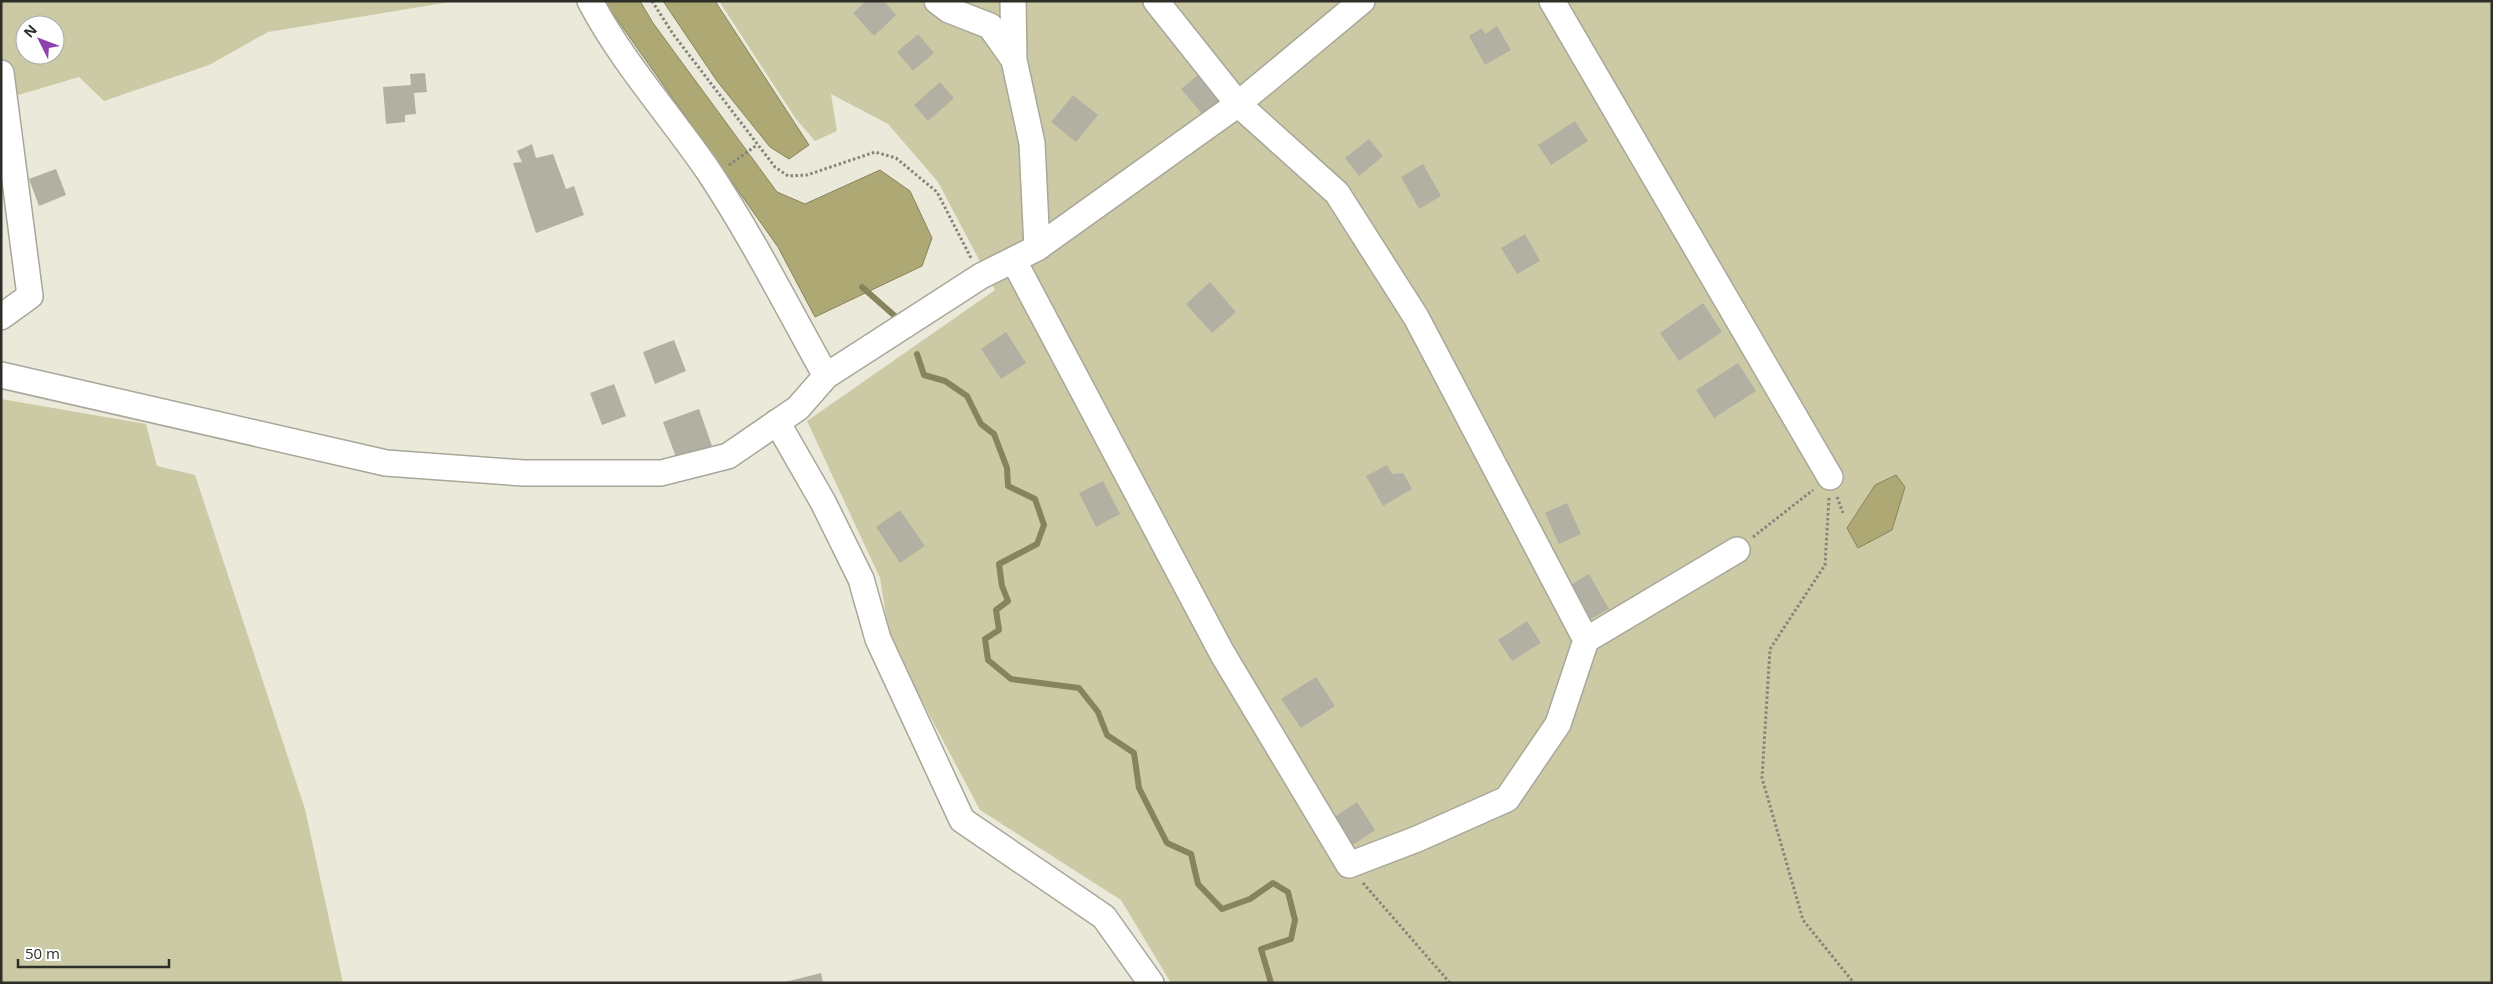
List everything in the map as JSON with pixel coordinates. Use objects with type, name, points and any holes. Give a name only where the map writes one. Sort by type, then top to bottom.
[{"type":"street","points":[[590,1],[604,27],[689,143],[719,188],[826,376]]},
{"type":"street","points":[[937,1],[949,10],[990,26],[1014,60]]},
{"type":"street","points":[[1013,1],[1014,60],[1032,143],[1037,248]]},
{"type":"street","points":[[1156,1],[1238,104],[1337,193],[1416,317],[1586,640]]},
{"type":"street","points":[[1,375],[386,463],[523,473],[661,473],[728,456],[798,408],[826,376],[980,276],[1014,261],[1037,248],[1238,104],[1362,1]]},
{"type":"street","points":[[1552,1],[1830,477]]},
{"type":"street","points":[[1,73],[30,296],[1,317]]},
{"type":"street","points":[[1014,261],[1222,653],[1348,865],[1417,839],[1507,799],[1558,724],[1586,640],[1737,550]]},
{"type":"street","points":[[777,422],[823,502],[861,579],[878,639],[962,820],[1104,917],[1150,983]]},
{"type":"path","points":[[652,1],[673,34],[775,168],[788,176],[807,175],[875,152],[896,158],[937,192],[980,276]]},
{"type":"path","points":[[726,166],[758,145]]},
{"type":"path","points":[[1737,550],[1830,477]]},
{"type":"path","points":[[1830,477],[1825,565],[1770,649],[1762,778],[1803,920],[1854,983]]},
{"type":"path","points":[[1348,865],[1450,983]]},
{"type":"shaded area","points":[[1,1],[456,1],[268,32],[209,65],[104,101],[79,77],[15,96],[1,96]]},
{"type":"shaded area","points":[[604,1],[640,1],[653,23],[777,192],[805,204],[880,170],[910,191],[932,238],[922,266],[815,317],[778,247]]},
{"type":"shaded area","points":[[663,1],[715,1],[809,145],[789,159],[770,147],[717,81]]},
{"type":"shaded area","points":[[719,1],[2492,1],[2492,983],[1171,983],[1121,900],[980,810],[890,641],[880,578],[807,421],[995,290],[938,182],[888,124],[831,94],[837,131],[815,141],[796,119]]},
{"type":"shaded area","points":[[1,399],[146,424],[157,466],[195,475],[305,809],[343,983],[1,983]]},
{"type":"shaded area","points":[[1896,475],[1905,487],[1892,530],[1858,548],[1847,528],[1875,485]]},
{"type":"building","points":[[866,1],[884,1],[896,15],[874,36],[853,13]]},
{"type":"building","points":[[1497,26],[1511,50],[1485,65],[1469,36],[1482,28],[1485,34]]},
{"type":"building","points":[[918,34],[934,53],[913,71],[897,52]]},
{"type":"building","points":[[1202,72],[1230,104],[1209,122],[1181,89]]},
{"type":"building","points":[[425,73],[427,92],[414,93],[416,114],[405,115],[405,122],[386,124],[383,87],[411,85],[410,74]]},
{"type":"building","points":[[940,82],[954,98],[928,121],[914,105]]},
{"type":"building","points":[[1073,95],[1098,115],[1076,142],[1051,122]]},
{"type":"building","points":[[1575,121],[1588,141],[1551,165],[1538,145]]},
{"type":"building","points":[[1369,139],[1383,156],[1359,176],[1345,158]]},
{"type":"building","points":[[532,144],[536,158],[553,154],[566,189],[574,186],[584,215],[536,233],[513,163],[522,162],[517,151]]},
{"type":"building","points":[[1423,164],[1441,196],[1419,209],[1401,177]]},
{"type":"building","points":[[56,169],[66,195],[39,206],[29,179]]},
{"type":"building","points":[[1525,234],[1540,261],[1517,274],[1501,248]]},
{"type":"building","points":[[1210,282],[1236,312],[1212,333],[1186,304]]},
{"type":"building","points":[[1703,303],[1722,332],[1679,361],[1660,333]]},
{"type":"building","points":[[1006,332],[1026,363],[1001,379],[981,349]]},
{"type":"building","points":[[674,340],[686,371],[655,384],[643,352]]},
{"type":"building","points":[[1738,363],[1756,391],[1714,418],[1696,390]]},
{"type":"building","points":[[614,384],[626,416],[602,425],[590,393]]},
{"type":"building","points":[[699,409],[712,446],[677,460],[663,422]]},
{"type":"building","points":[[1387,465],[1392,474],[1403,473],[1412,489],[1383,506],[1366,476]]},
{"type":"building","points":[[1103,481],[1120,514],[1096,527],[1079,493]]},
{"type":"building","points":[[1567,503],[1581,534],[1559,544],[1545,513]]},
{"type":"building","points":[[900,510],[925,546],[900,563],[876,527]]},
{"type":"building","points":[[1589,574],[1609,609],[1587,621],[1567,587]]},
{"type":"building","points":[[1527,621],[1541,643],[1512,661],[1498,640]]},
{"type":"building","points":[[1316,677],[1335,706],[1301,728],[1281,699]]},
{"type":"building","points":[[1357,802],[1375,830],[1351,846],[1333,818]]},
{"type":"building","points":[[821,973],[823,983],[785,983],[785,982]]},
{"type":"waterway","points":[[862,287],[896,317]]},
{"type":"waterway","points":[[917,354],[924,375],[945,381],[967,396],[981,424],[994,434],[1007,468],[1008,486],[1035,499],[1044,525],[1037,544],[999,564],[1002,586],[1008,601],[996,610],[999,630],[985,639],[988,660],[1011,679],[1079,688],[1098,712],[1107,735],[1134,753],[1139,788],[1167,843],[1191,854],[1198,884],[1222,909],[1250,899],[1273,883],[1288,892],[1295,920],[1291,939],[1261,949],[1271,983]]}]
